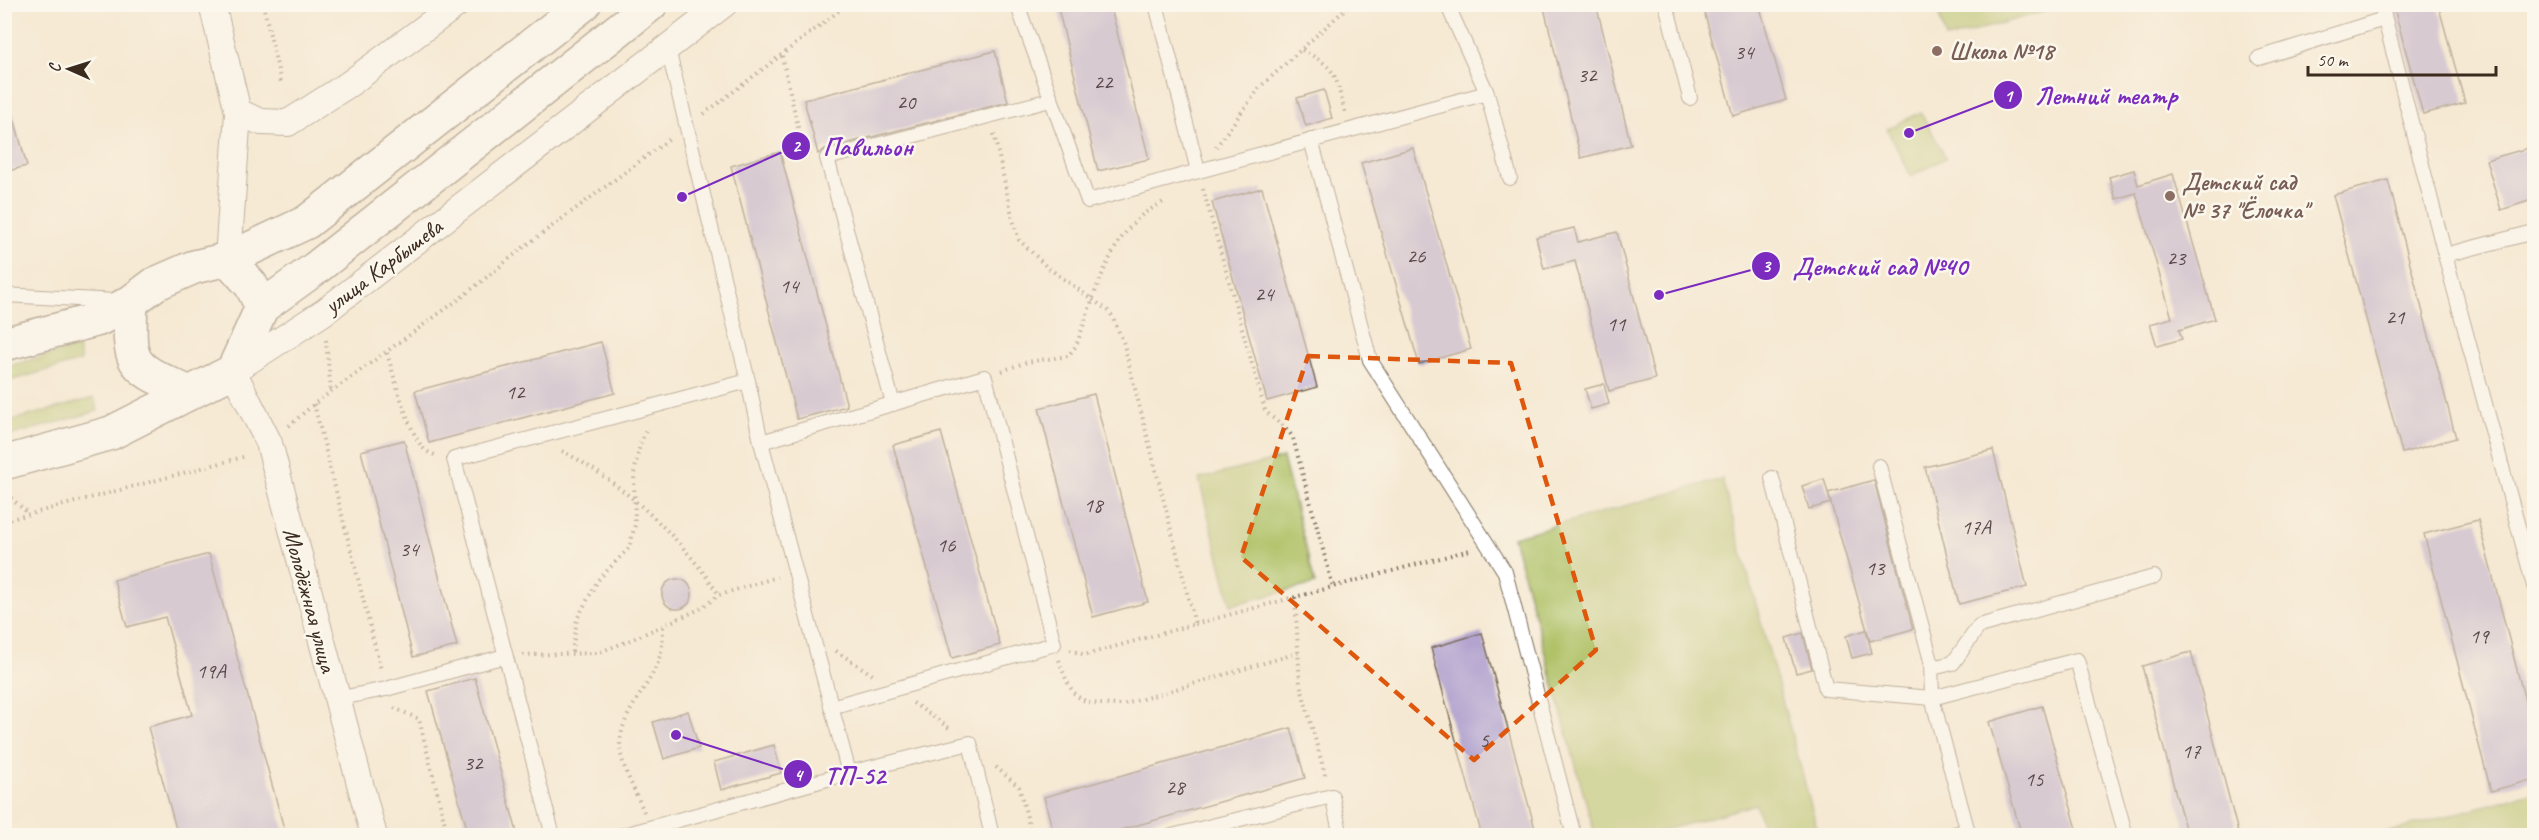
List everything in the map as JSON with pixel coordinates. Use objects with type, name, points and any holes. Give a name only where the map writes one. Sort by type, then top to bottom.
[{"type":"street","points":[[212,4],[238,112],[228,260],[251,285],[262,307],[233,371]]},
{"type":"street","points":[[238,112],[261,122],[288,123],[349,84],[457,4]]},
{"type":"street","points":[[4,344],[99,319],[131,302],[155,284],[194,267],[228,260],[307,222],[584,4]]},
{"type":"street","name":"улица Карбышева","points":[[262,307],[316,268],[651,4]]},
{"type":"street","name":"улица Карбышева","points":[[4,462],[111,433],[233,371],[324,312],[724,4]]},
{"type":"street","points":[[131,302],[129,338],[131,355],[143,371],[189,393]]},
{"type":"street","name":"Молодёжная улица","points":[[233,371],[269,443],[374,836]]},
{"type":"lane","points":[[1017,4],[1088,201],[1487,93]]},
{"type":"lane","points":[[1155,4],[1198,171]]},
{"type":"lane","points":[[1447,4],[1487,93],[1510,178]]},
{"type":"lane","points":[[1666,4],[1690,98]]},
{"type":"lane","points":[[2381,4],[2445,255],[2535,586]]},
{"type":"lane","points":[[2259,58],[2385,19]]},
{"type":"lane","points":[[668,49],[761,442],[849,773]]},
{"type":"lane","points":[[893,404],[827,158],[1050,100]]},
{"type":"lane","points":[[1311,140],[1370,360],[1505,572],[1574,836]]},
{"type":"lane","points":[[2445,255],[2535,232]]},
{"type":"lane","points":[[4,295],[131,302]]},
{"type":"lane","points":[[761,442],[985,377],[1054,644],[831,707]]},
{"type":"lane","points":[[553,836],[454,459],[748,381]]},
{"type":"lane","points":[[1879,466],[1932,668],[1932,698],[1968,833],[1948,836]]},
{"type":"lane","points":[[1772,478],[1826,689],[1932,698],[2077,660],[2126,836]]},
{"type":"lane","points":[[1932,668],[1953,663],[1979,626],[2154,578]]},
{"type":"lane","points":[[336,699],[386,689],[506,656]]},
{"type":"lane","points":[[620,836],[849,773],[970,743],[992,836]]},
{"type":"lane","points":[[1172,836],[1332,796],[1341,836]]},
{"type":"path","points":[[262,4],[281,83]]},
{"type":"path","points":[[4,521],[256,454],[314,404],[387,353],[848,4]]},
{"type":"path","points":[[1333,587],[1293,438],[1287,427],[1272,420],[1265,410],[1198,171],[1260,87],[1351,4]]},
{"type":"path","points":[[1302,50],[1327,63],[1334,74],[1351,130]]},
{"type":"path","points":[[782,56],[802,145],[809,156],[827,158]]},
{"type":"path","points":[[990,115],[1019,240],[1047,267],[1094,298],[1110,312],[1123,341],[1195,624]]},
{"type":"path","points":[[985,377],[1027,362],[1068,356],[1076,346],[1106,266],[1121,240],[1139,218],[1165,201]]},
{"type":"path","points":[[326,338],[331,393]]},
{"type":"path","points":[[387,353],[409,421],[419,442],[436,456],[454,459]]},
{"type":"path","points":[[314,404],[391,706],[419,719],[448,836]]},
{"type":"path","points":[[572,652],[577,619],[598,580],[629,548],[635,525],[634,474],[640,444],[657,405]]},
{"type":"path","points":[[533,438],[565,452],[633,499],[701,566],[719,595]]},
{"type":"path","points":[[11,498],[29,514]]},
{"type":"path","points":[[1054,644],[1085,655],[1488,545]]},
{"type":"path","points":[[506,656],[572,652],[597,653],[700,609],[719,595],[795,571]]},
{"type":"path","points":[[1295,597],[1304,704],[1332,796]]},
{"type":"path","points":[[651,827],[620,748],[622,731],[629,713],[657,666],[663,643],[663,626]]},
{"type":"path","points":[[812,635],[970,743],[1019,787],[1032,836]]},
{"type":"path","points":[[1054,644],[1068,687],[1079,699],[1094,704],[1122,705],[1298,653]]},
{"type":"highlighted area","points":[[1308,356],[1511,363],[1596,650],[1474,760],[1241,557]]},
{"type":"green space","points":[[1936,4],[2067,5],[1946,39]]},
{"type":"green space","points":[[1921,112],[1946,158],[1911,176],[1887,129]]},
{"type":"green space","points":[[78,347],[81,361],[5,382],[5,367]]},
{"type":"green space","points":[[94,398],[98,411],[5,437],[5,422]]},
{"type":"green space","points":[[1283,458],[1315,584],[1231,605],[1199,479]]},
{"type":"green space","points":[[1722,479],[1819,835],[1765,835],[1756,804],[1648,835],[1595,835],[1513,537]]},
{"type":"green space","points":[[2534,792],[2534,835],[2378,835]]},
{"type":"building","points":[[1057,4],[1110,4],[1149,159],[1098,171]]},
{"type":"building","points":[[1543,4],[1596,4],[1631,145],[1581,158]]},
{"type":"building","points":[[1702,4],[1759,4],[1786,100],[1733,116]]},
{"type":"building","points":[[2393,4],[2438,4],[2465,103],[2423,114]]},
{"type":"building","points":[[995,51],[1008,102],[825,149],[818,154],[804,100]]},
{"type":"building","points":[[1324,90],[1332,118],[1306,126],[1297,98]]},
{"type":"building","points":[[11,107],[27,166],[4,172],[4,108]]},
{"type":"building","points":[[2535,146],[2535,199],[2501,210],[2486,160]]},
{"type":"building","points":[[1413,148],[1471,349],[1419,364],[1361,163]]},
{"type":"building","points":[[780,152],[847,406],[797,419],[731,166]]},
{"type":"building","points":[[2134,170],[2138,185],[2173,174],[2215,319],[2179,330],[2182,339],[2157,346],[2150,324],[2172,318],[2136,193],[2116,199],[2109,177]]},
{"type":"building","points":[[2388,180],[2456,438],[2402,453],[2333,195]]},
{"type":"building","points":[[1262,188],[1317,387],[1267,401],[1212,202]]},
{"type":"building","points":[[1574,228],[1578,242],[1617,232],[1655,379],[1609,391],[1575,261],[1544,269],[1536,237]]},
{"type":"building","points":[[601,342],[615,393],[429,443],[415,391]]},
{"type":"building","points":[[1604,384],[1609,404],[1591,409],[1585,389]]},
{"type":"building","points":[[1094,394],[1148,602],[1093,617],[1039,408]]},
{"type":"building","points":[[941,432],[1000,645],[952,658],[893,445]]},
{"type":"building","points":[[404,440],[457,646],[413,657],[361,451]]},
{"type":"building","points":[[1993,450],[2027,587],[1959,604],[1925,467]]},
{"type":"building","points":[[1824,479],[1831,503],[1809,509],[1802,486]]},
{"type":"building","points":[[1874,480],[1913,629],[1870,641],[1828,493]]},
{"type":"building","points":[[2478,520],[2535,739],[2535,779],[2491,791],[2424,534]]},
{"type":"building","points":[[209,554],[286,836],[178,836],[148,727],[192,715],[165,617],[127,627],[114,580]]},
{"type":"building","points":[[677,579],[687,584],[692,594],[687,604],[677,609],[667,604],[662,594],[667,584]]},
{"type":"building","points":[[1866,630],[1872,653],[1852,658],[1846,636]]},
{"type":"building","points":[[1482,633],[1537,836],[1482,836],[1431,648]]},
{"type":"building","points":[[1803,633],[1812,669],[1796,673],[1786,638]]},
{"type":"building","points":[[2191,652],[2239,836],[2187,836],[2142,666]]},
{"type":"building","points":[[475,678],[518,836],[469,836],[428,691]]},
{"type":"building","points":[[2042,706],[2079,836],[2022,836],[1989,722]]},
{"type":"building","points":[[688,711],[699,748],[664,759],[653,722]]},
{"type":"building","points":[[1291,728],[1305,778],[1099,836],[1054,836],[1044,797]]},
{"type":"building","points":[[774,745],[781,773],[721,790],[714,762]]},
{"type":"place","name":"Школа №18","points":[[1937,51]]},
{"type":"place","name":"Летний театр","points":[[1909,133]]},
{"type":"place","name":"Детский сад № 37 \"Ёлочка\"","points":[[2170,196]]},
{"type":"place","name":"Павильон","points":[[682,197]]},
{"type":"place","name":"Детский сад №40","points":[[1659,295]]},
{"type":"place","name":"ТП-52","points":[[676,735]]}]
